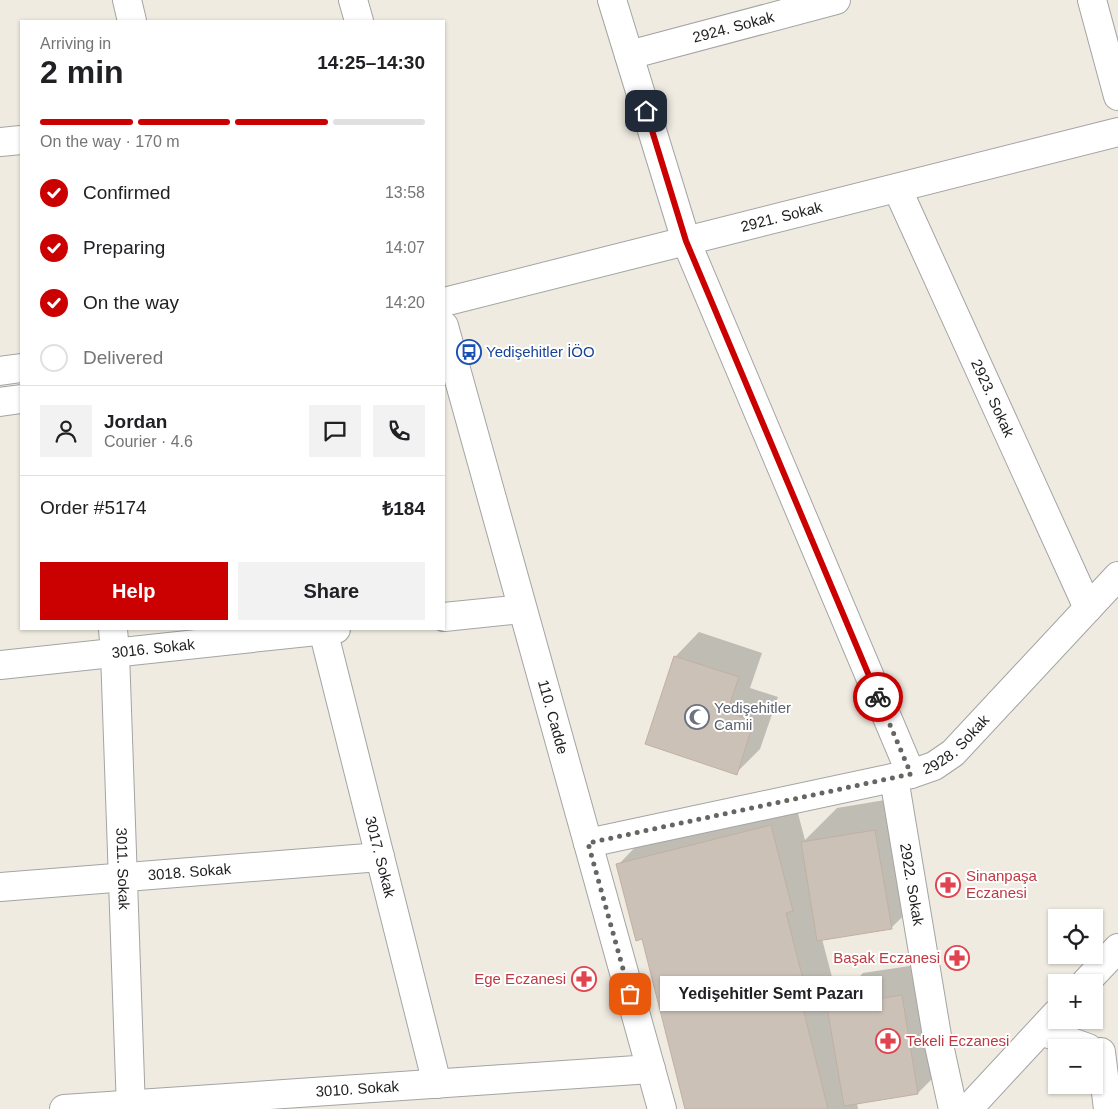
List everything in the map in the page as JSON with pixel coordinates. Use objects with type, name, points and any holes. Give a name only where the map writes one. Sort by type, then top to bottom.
[{"type":"street","points":[[127,0],[132,20]]},
{"type":"street","points":[[353,0],[359,20]]},
{"type":"street","name":"2922. Sokak","points":[[612,0],[686,241],[902,776],[937,1036],[953,1109]]},
{"type":"street","name":"2924. Sokak","points":[[629,55],[836,0]]},
{"type":"street","points":[[1092,0],[1118,96]]},
{"type":"street","name":"2921. Sokak","points":[[445,302],[897,188],[1117,136]]},
{"type":"street","points":[[0,142],[20,140]]},
{"type":"street","name":"2923. Sokak","points":[[897,188],[1088,608]]},
{"type":"street","name":"110. Cadde","points":[[445,333],[662,1109]]},
{"type":"street","points":[[0,371],[20,368]]},
{"type":"street","points":[[0,402],[20,399]]},
{"type":"street","name":"2928. Sokak","points":[[588,843],[902,776],[934,766],[953,752],[1118,576]]},
{"type":"street","points":[[445,617],[522,609]]},
{"type":"street","name":"3016. Sokak","points":[[0,665],[114,641],[321,630]]},
{"type":"street","name":"3017. Sokak","points":[[321,630],[437,1084]]},
{"type":"street","name":"3011. Sokak","points":[[114,641],[131,1107]]},
{"type":"street","name":"3018. Sokak","points":[[0,887],[380,857]]},
{"type":"street","points":[[1094,974],[1118,948]]},
{"type":"street","points":[[968,1109],[1048,1022]]},
{"type":"street","points":[[1060,1029],[1077,1039]]},
{"type":"street","name":"3010. Sokak","points":[[64,1109],[131,1107],[651,1070]]},
{"type":"street","points":[[1103,1073],[1108,1109]]},
{"type":"building","name":"Yedişehitler Camii","points":[[674,656],[739,677],[727,712],[754,721],[737,775],[645,744]]},
{"type":"building","points":[[771,825],[793,911],[786,913],[809,1002],[802,1004],[828,1109],[685,1109],[642,939],[636,941],[616,864]]},
{"type":"building","points":[[875,830],[892,929],[817,941],[801,842]]},
{"type":"building","points":[[902,995],[918,1094],[844,1106],[827,1007]]},
{"type":"way so far","points":[[630,994],[588,843],[911,774],[878,697]]},
{"type":"place","name":"Yedişehitler İÖO","points":[[469,352]]},
{"type":"place","name":"Yedişehitler Camii","points":[[697,717]]},
{"type":"place","name":"Sinanpaşa Eczanesi","points":[[948,885]]},
{"type":"place","name":"Başak Eczanesi","points":[[957,958]]},
{"type":"place","name":"Ege Eczanesi","points":[[584,979]]},
{"type":"place","name":"Yedişehitler Semt Pazarı","points":[[630,994]]},
{"type":"place","name":"Tekeli Eczanesi","points":[[888,1041]]},
{"type":"route","points":[[646,111],[686,241],[878,697]]}]
